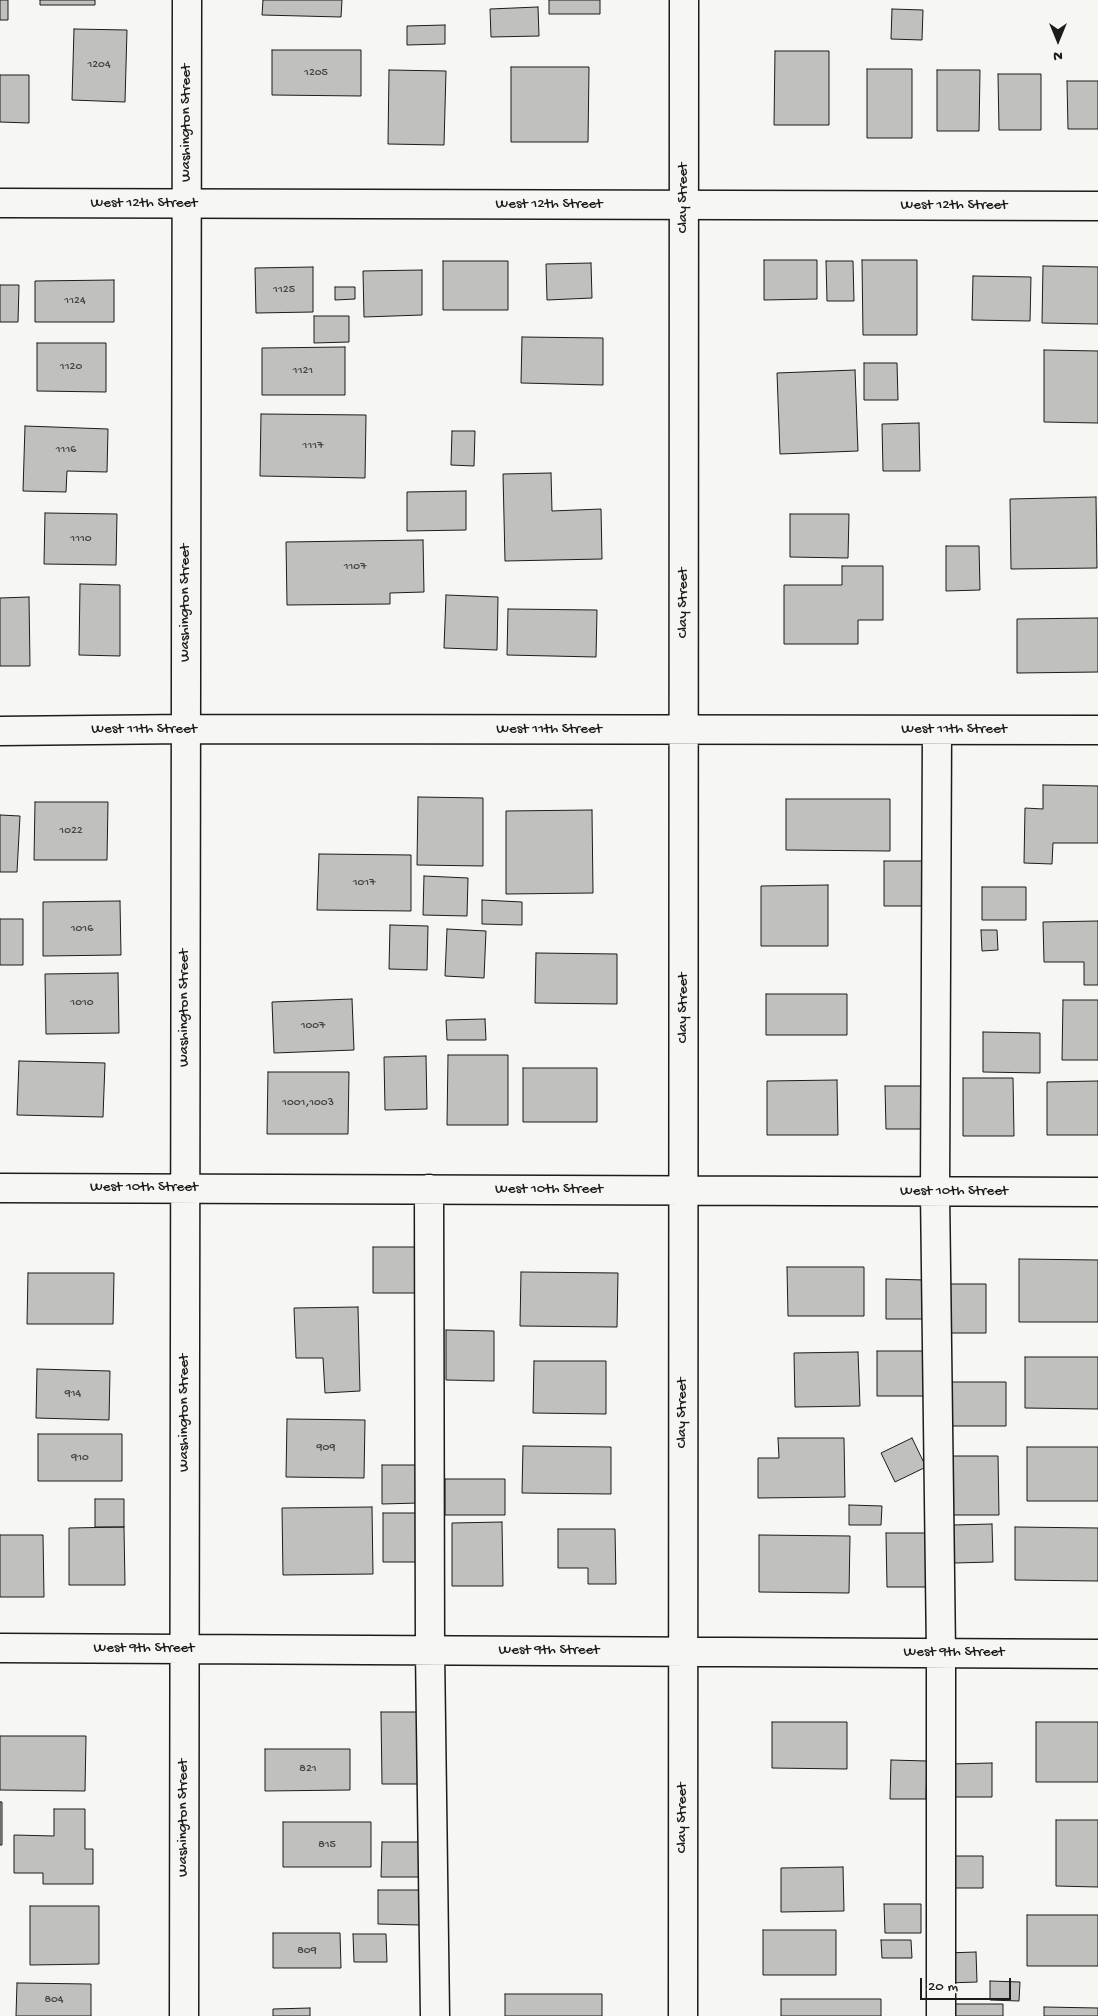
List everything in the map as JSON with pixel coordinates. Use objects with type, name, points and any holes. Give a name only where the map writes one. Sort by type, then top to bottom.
[{"type":"street","name":"Washington Street","points":[[184,2016],[187,0]]},
{"type":"street","name":"Clay Street","points":[[683,2016],[684,0]]},
{"type":"street","name":"West 12th Street","points":[[0,203],[1098,206]]},
{"type":"street","name":"West 11th Street","points":[[0,731],[186,729],[1098,730]]},
{"type":"street","points":[[937,730],[935,1192],[941,1653],[941,2016]]},
{"type":"street","name":"West 10th Street","points":[[0,1188],[1098,1192]]},
{"type":"street","points":[[430,1189],[430,1651],[435,2016]]},
{"type":"street","name":"West 9th Street","points":[[0,1648],[1098,1654]]},
{"type":"building","points":[[0,0],[8,0],[8,20],[0,20]]},
{"type":"building","points":[[40,0],[95,0],[95,5],[40,5]]},
{"type":"building","points":[[263,0],[342,0],[341,17],[262,15]]},
{"type":"building","points":[[549,0],[600,0],[600,14],[549,14]]},
{"type":"building","points":[[538,7],[539,36],[491,37],[490,9]]},
{"type":"building","points":[[892,9],[923,10],[922,40],[891,39]]},
{"type":"building","points":[[445,25],[445,44],[407,45],[407,26]]},
{"type":"building","points":[[74,29],[127,30],[125,102],[72,100]]},
{"type":"building","points":[[272,50],[361,50],[361,96],[272,95]]},
{"type":"building","points":[[775,51],[829,51],[829,125],[774,125]]},
{"type":"building","points":[[511,67],[589,67],[588,142],[511,142]]},
{"type":"building","points":[[867,69],[912,69],[912,138],[867,138]]},
{"type":"building","points":[[389,70],[446,71],[444,145],[388,144]]},
{"type":"building","points":[[937,70],[980,70],[979,131],[937,131]]},
{"type":"building","points":[[998,74],[1041,74],[1041,130],[999,130]]},
{"type":"building","points":[[0,75],[29,75],[29,123],[0,122]]},
{"type":"building","points":[[1067,81],[1098,81],[1098,129],[1068,129]]},
{"type":"building","points":[[764,260],[817,260],[817,299],[764,300]]},
{"type":"building","points":[[862,260],[917,260],[917,335],[863,335]]},
{"type":"building","points":[[443,261],[508,261],[508,310],[443,310]]},
{"type":"building","points":[[826,261],[853,261],[854,301],[827,301]]},
{"type":"building","points":[[591,263],[592,298],[547,300],[546,264]]},
{"type":"building","points":[[1043,266],[1098,267],[1098,324],[1042,323]]},
{"type":"building","points":[[313,267],[313,312],[256,313],[255,268]]},
{"type":"building","points":[[422,270],[422,315],[364,317],[363,271]]},
{"type":"building","points":[[973,276],[1031,277],[1030,321],[972,320]]},
{"type":"building","points":[[114,280],[114,322],[35,322],[35,281]]},
{"type":"building","points":[[0,285],[19,285],[18,322],[0,322]]},
{"type":"building","points":[[335,287],[355,287],[355,299],[335,300]]},
{"type":"building","points":[[314,316],[349,316],[349,342],[314,343]]},
{"type":"building","points":[[522,337],[603,338],[603,385],[521,383]]},
{"type":"building","points":[[37,343],[106,343],[106,392],[37,391]]},
{"type":"building","points":[[345,347],[345,395],[262,395],[262,348]]},
{"type":"building","points":[[1044,350],[1098,351],[1098,423],[1044,422]]},
{"type":"building","points":[[864,363],[897,363],[898,400],[864,400]]},
{"type":"building","points":[[855,370],[858,451],[780,454],[777,373]]},
{"type":"building","points":[[261,414],[366,415],[365,478],[260,476]]},
{"type":"building","points":[[919,423],[920,471],[883,471],[882,424]]},
{"type":"building","points":[[25,426],[108,429],[107,472],[67,471],[66,492],[23,491]]},
{"type":"building","points":[[452,431],[475,431],[474,466],[451,465]]},
{"type":"building","points":[[551,473],[552,511],[601,509],[602,559],[505,561],[503,474]]},
{"type":"building","points":[[466,491],[466,530],[407,531],[407,492]]},
{"type":"building","points":[[1096,497],[1097,568],[1011,569],[1010,499]]},
{"type":"building","points":[[45,513],[117,514],[116,565],[44,564]]},
{"type":"building","points":[[790,514],[849,514],[848,558],[790,557]]},
{"type":"building","points":[[423,540],[424,592],[390,593],[390,604],[287,605],[286,542]]},
{"type":"building","points":[[946,546],[979,546],[980,590],[946,591]]},
{"type":"building","points":[[842,566],[883,566],[883,620],[858,620],[858,644],[784,644],[784,585],[842,585]]},
{"type":"building","points":[[80,584],[120,585],[120,656],[79,655]]},
{"type":"building","points":[[446,595],[498,597],[497,650],[444,648]]},
{"type":"building","points":[[29,597],[30,666],[0,666],[0,598]]},
{"type":"building","points":[[508,609],[597,610],[596,657],[507,655]]},
{"type":"building","points":[[1098,618],[1098,672],[1017,673],[1017,619]]},
{"type":"building","points":[[1043,785],[1098,786],[1098,843],[1053,843],[1052,864],[1024,863],[1025,808],[1043,809]]},
{"type":"building","points":[[418,797],[483,798],[483,866],[417,865]]},
{"type":"building","points":[[786,799],[890,799],[890,851],[786,850]]},
{"type":"building","points":[[35,802],[108,802],[107,860],[34,860]]},
{"type":"building","points":[[592,810],[593,893],[506,894],[506,811]]},
{"type":"building","points":[[0,815],[20,816],[17,872],[0,872]]},
{"type":"building","points":[[319,854],[411,855],[411,911],[317,910]]},
{"type":"building","points":[[884,861],[927,861],[927,906],[884,906]]},
{"type":"building","points":[[424,876],[468,878],[467,916],[423,915]]},
{"type":"building","points":[[828,885],[828,946],[761,946],[761,886]]},
{"type":"building","points":[[982,887],[1026,887],[1026,920],[982,920]]},
{"type":"building","points":[[482,900],[522,902],[522,925],[482,924]]},
{"type":"building","points":[[120,901],[121,955],[43,956],[43,902]]},
{"type":"building","points":[[0,919],[23,919],[23,965],[0,965]]},
{"type":"building","points":[[1098,921],[1098,985],[1084,985],[1084,962],[1044,962],[1043,922]]},
{"type":"building","points":[[390,925],[428,926],[427,970],[389,969]]},
{"type":"building","points":[[447,929],[486,931],[484,978],[445,976]]},
{"type":"building","points":[[981,930],[997,930],[998,950],[982,951]]},
{"type":"building","points":[[536,953],[617,954],[617,1004],[535,1003]]},
{"type":"building","points":[[118,973],[119,1033],[46,1034],[45,974]]},
{"type":"building","points":[[766,994],[847,994],[847,1035],[766,1035]]},
{"type":"building","points":[[352,999],[354,1050],[274,1053],[272,1002]]},
{"type":"building","points":[[1063,1000],[1098,1000],[1098,1060],[1062,1060]]},
{"type":"building","points":[[485,1019],[486,1040],[447,1040],[446,1020]]},
{"type":"building","points":[[983,1032],[1040,1033],[1040,1073],[983,1072]]},
{"type":"building","points":[[448,1055],[508,1055],[508,1125],[447,1125]]},
{"type":"building","points":[[426,1056],[427,1109],[385,1110],[384,1057]]},
{"type":"building","points":[[19,1061],[105,1063],[103,1117],[17,1115]]},
{"type":"building","points":[[523,1068],[597,1068],[597,1122],[523,1122]]},
{"type":"building","points":[[268,1072],[349,1072],[348,1134],[267,1134]]},
{"type":"building","points":[[963,1078],[1013,1078],[1014,1136],[963,1136]]},
{"type":"building","points":[[837,1080],[838,1135],[767,1135],[767,1081]]},
{"type":"building","points":[[1098,1081],[1098,1135],[1047,1135],[1047,1082]]},
{"type":"building","points":[[885,1086],[925,1086],[926,1129],[886,1129]]},
{"type":"building","points":[[373,1247],[417,1247],[417,1293],[373,1293]]},
{"type":"building","points":[[1019,1259],[1098,1260],[1098,1322],[1019,1322]]},
{"type":"building","points":[[787,1267],[864,1267],[864,1316],[788,1316]]},
{"type":"building","points":[[521,1272],[618,1273],[617,1327],[520,1326]]},
{"type":"building","points":[[28,1273],[114,1273],[113,1324],[27,1324]]},
{"type":"building","points":[[886,1279],[925,1280],[924,1319],[886,1319]]},
{"type":"building","points":[[947,1284],[986,1284],[986,1333],[947,1333]]},
{"type":"building","points":[[358,1307],[360,1391],[325,1393],[323,1358],[296,1358],[294,1308]]},
{"type":"building","points":[[446,1330],[494,1331],[494,1381],[446,1380]]},
{"type":"building","points":[[877,1351],[926,1351],[926,1396],[877,1396]]},
{"type":"building","points":[[858,1352],[860,1406],[795,1407],[794,1353]]},
{"type":"building","points":[[1025,1357],[1098,1357],[1098,1409],[1025,1408]]},
{"type":"building","points":[[534,1361],[606,1361],[606,1414],[533,1413]]},
{"type":"building","points":[[37,1369],[110,1371],[109,1420],[36,1418]]},
{"type":"building","points":[[951,1382],[1006,1382],[1006,1426],[951,1426]]},
{"type":"building","points":[[287,1419],[365,1420],[364,1478],[286,1477]]},
{"type":"building","points":[[38,1434],[122,1434],[122,1481],[38,1481]]},
{"type":"building","points":[[778,1438],[844,1438],[845,1497],[758,1498],[758,1458],[779,1458]]},
{"type":"building","points":[[912,1438],[926,1467],[895,1482],[881,1453]]},
{"type":"building","points":[[523,1446],[611,1447],[611,1494],[522,1493]]},
{"type":"building","points":[[1027,1447],[1098,1447],[1098,1501],[1027,1501]]},
{"type":"building","points":[[950,1456],[998,1456],[999,1515],[950,1515]]},
{"type":"building","points":[[382,1465],[419,1465],[419,1503],[382,1504]]},
{"type":"building","points":[[445,1479],[505,1479],[505,1515],[445,1515]]},
{"type":"building","points":[[95,1499],[124,1499],[124,1527],[95,1527]]},
{"type":"building","points":[[849,1505],[882,1506],[881,1525],[849,1525]]},
{"type":"building","points":[[372,1507],[373,1574],[283,1575],[282,1508]]},
{"type":"building","points":[[383,1513],[417,1513],[417,1562],[383,1562]]},
{"type":"building","points":[[502,1522],[503,1586],[452,1586],[452,1523]]},
{"type":"building","points":[[992,1524],[993,1562],[954,1563],[953,1525]]},
{"type":"building","points":[[124,1527],[125,1585],[69,1585],[69,1528]]},
{"type":"building","points":[[1015,1527],[1098,1528],[1098,1581],[1015,1580]]},
{"type":"building","points":[[558,1529],[615,1529],[616,1584],[588,1584],[588,1568],[558,1568]]},
{"type":"building","points":[[886,1533],[927,1533],[927,1587],[887,1587]]},
{"type":"building","points":[[0,1535],[43,1535],[44,1597],[0,1597]]},
{"type":"building","points":[[759,1535],[850,1536],[849,1593],[759,1592]]},
{"type":"building","points":[[381,1712],[422,1712],[423,1784],[382,1784]]},
{"type":"building","points":[[772,1722],[847,1722],[847,1769],[772,1768]]},
{"type":"building","points":[[1036,1722],[1098,1722],[1098,1782],[1036,1782]]},
{"type":"building","points":[[0,1736],[86,1736],[85,1791],[0,1790]]},
{"type":"building","points":[[265,1749],[350,1749],[350,1790],[265,1791]]},
{"type":"building","points":[[891,1760],[927,1761],[926,1799],[890,1799]]},
{"type":"building","points":[[992,1763],[992,1797],[950,1797],[950,1764]]},
{"type":"building","points":[[0,1802],[2,1802],[2,1845],[0,1845]]},
{"type":"building","points":[[54,1809],[85,1809],[85,1849],[93,1849],[93,1884],[43,1884],[43,1873],[14,1873],[14,1835],[54,1836]]},
{"type":"building","points":[[1056,1820],[1098,1820],[1098,1887],[1056,1886]]},
{"type":"building","points":[[283,1822],[371,1822],[371,1867],[283,1867]]},
{"type":"building","points":[[382,1842],[423,1842],[423,1877],[381,1877]]},
{"type":"building","points":[[948,1856],[983,1856],[983,1888],[948,1888]]},
{"type":"building","points":[[843,1867],[844,1911],[781,1912],[781,1868]]},
{"type":"building","points":[[378,1890],[420,1890],[420,1925],[378,1924]]},
{"type":"building","points":[[884,1904],[921,1904],[921,1933],[885,1933]]},
{"type":"building","points":[[30,1906],[99,1906],[99,1964],[30,1965]]},
{"type":"building","points":[[1027,1915],[1098,1915],[1098,1966],[1027,1966]]},
{"type":"building","points":[[763,1930],[836,1930],[836,1975],[763,1975]]},
{"type":"building","points":[[273,1933],[340,1933],[341,1968],[273,1968]]},
{"type":"building","points":[[353,1934],[386,1934],[387,1962],[354,1962]]},
{"type":"building","points":[[881,1940],[911,1940],[912,1958],[882,1958]]},
{"type":"building","points":[[976,1952],[977,1982],[947,1983],[946,1953]]},
{"type":"building","points":[[990,1981],[1020,1982],[1019,2001],[990,2000]]},
{"type":"building","points":[[17,1983],[91,1984],[91,2016],[16,2016]]},
{"type":"building","points":[[505,1994],[602,1994],[602,2016],[505,2016]]},
{"type":"building","points":[[781,1999],[881,1999],[881,2016],[781,2016]]},
{"type":"building","points":[[952,2004],[1003,2004],[1003,2016],[952,2016]]},
{"type":"building","points":[[1044,2007],[1098,2008],[1098,2016],[1044,2016]]},
{"type":"building","points":[[310,2008],[310,2016],[273,2016],[273,2009]]}]
